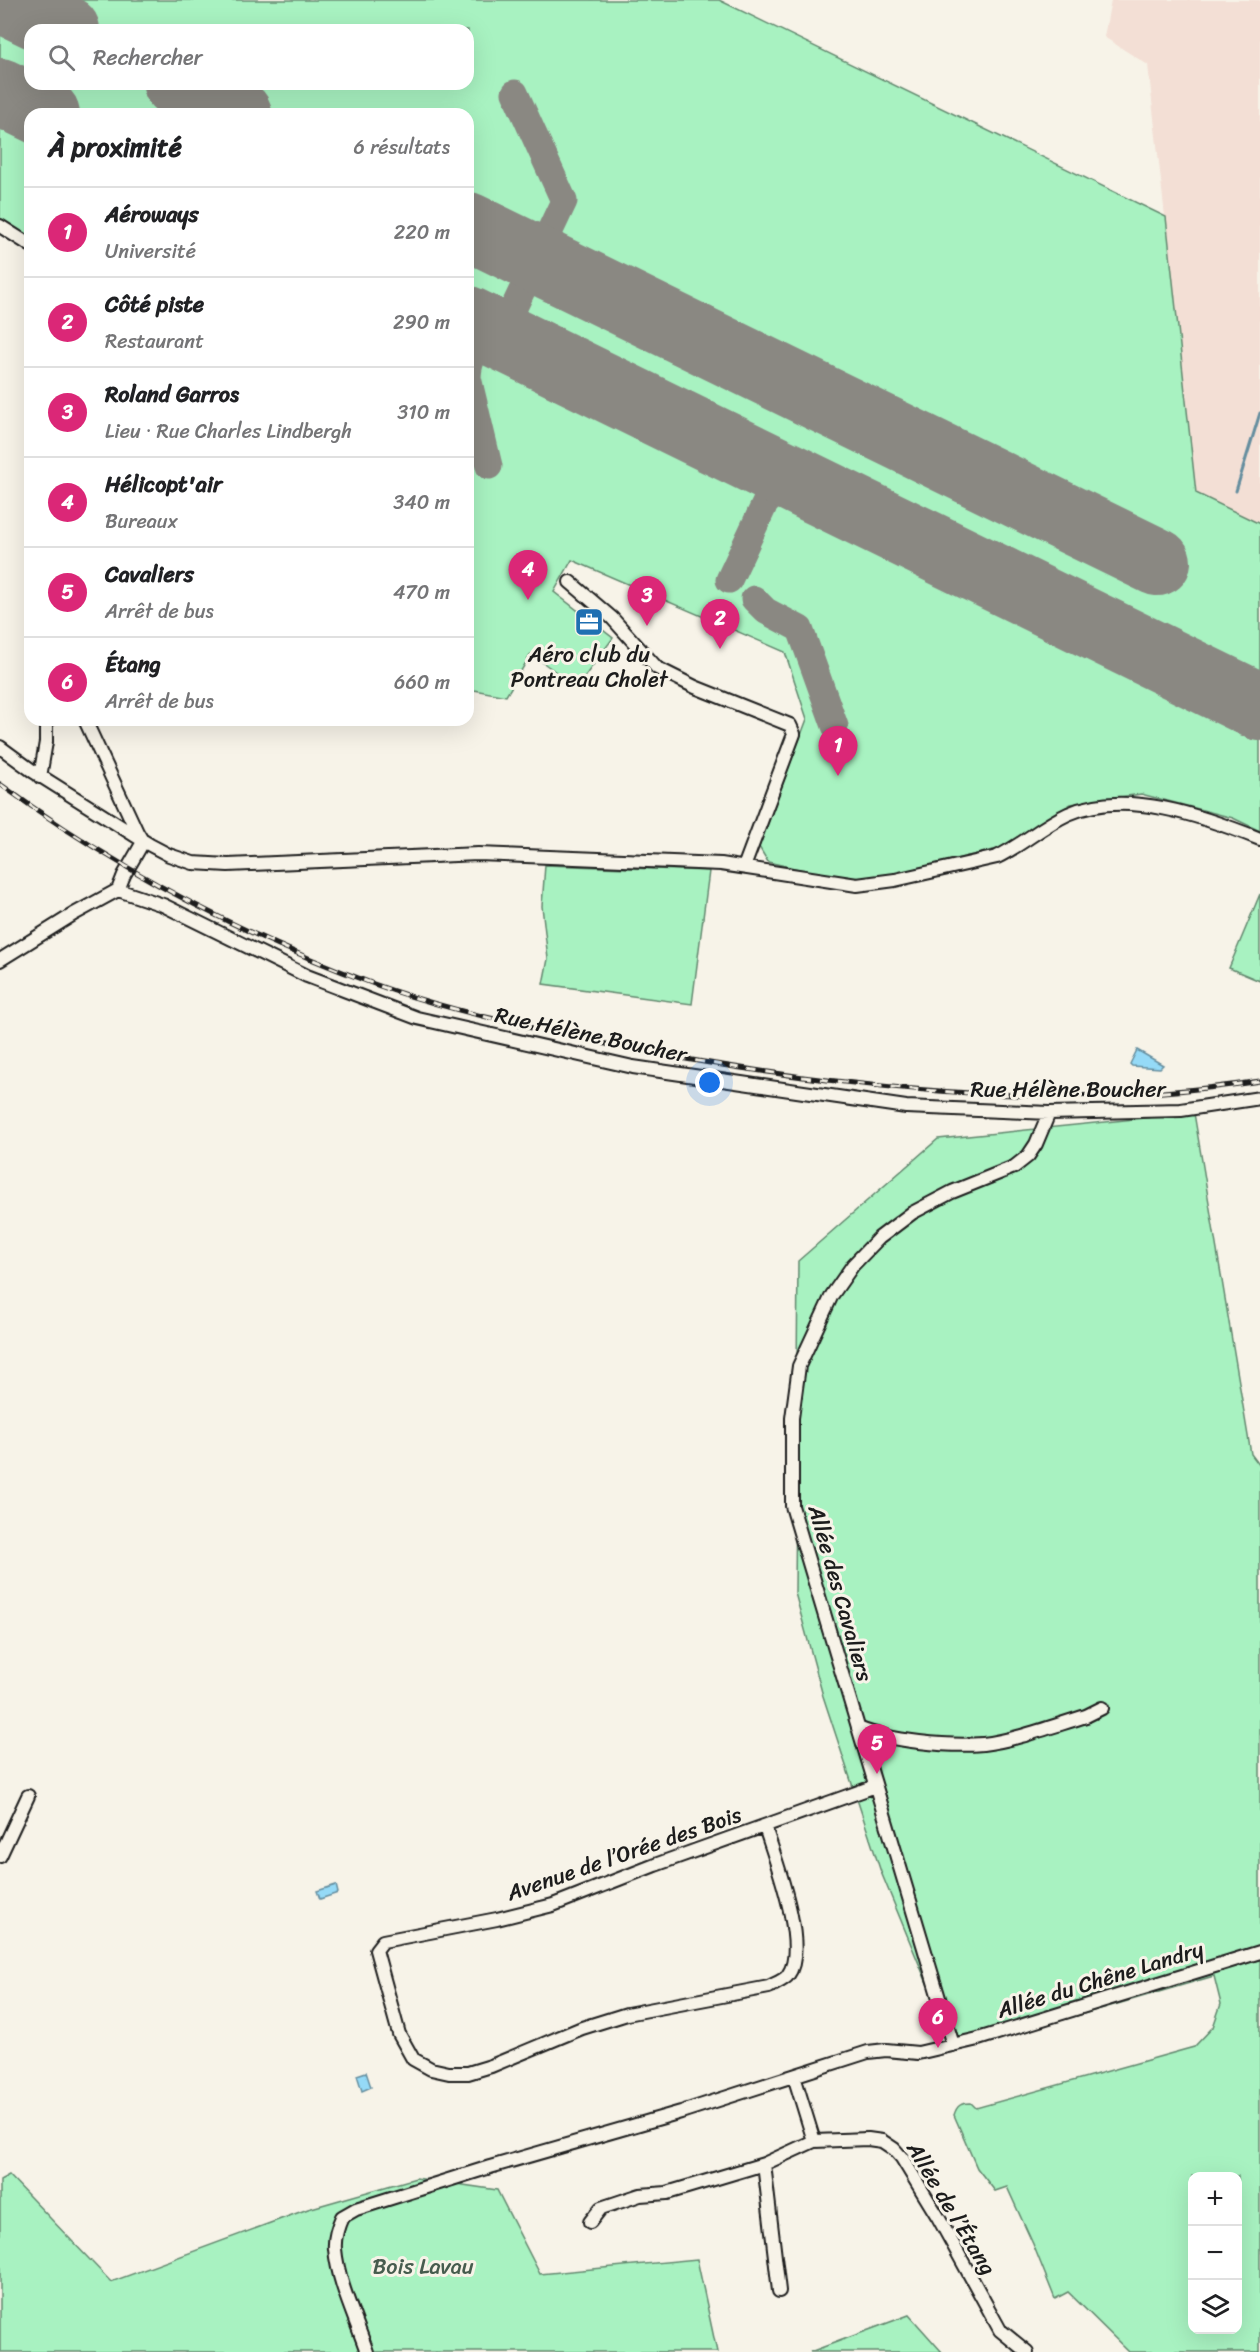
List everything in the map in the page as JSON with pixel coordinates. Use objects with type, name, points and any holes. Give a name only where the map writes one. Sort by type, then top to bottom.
[{"type":"street","points":[[0,226],[24,241]]},
{"type":"street","points":[[570,582],[612,618],[657,668],[695,687],[790,724],[794,734],[744,867]]},
{"type":"street","points":[[40,777],[46,726]]},
{"type":"street","points":[[87,726],[143,842]]},
{"type":"street","points":[[0,747],[40,777],[143,842],[169,855],[193,863],[228,865],[478,854],[721,864],[832,883],[857,885],[895,880],[996,857],[1012,850],[1056,820],[1085,808],[1107,803],[1156,807],[1225,825],[1260,839]]},
{"type":"street","points":[[0,960],[74,914],[118,890],[123,875],[143,842]]},
{"type":"street","name":"Rue Hélène Boucher","points":[[118,890],[163,905],[308,976],[417,1018],[633,1067],[906,1107],[1049,1113],[1181,1110],[1260,1098]]},
{"type":"street","name":"Allée des Cavaliers","points":[[953,2045],[792,1506],[792,1419],[799,1366],[832,1295],[859,1258],[879,1238],[912,1213],[951,1192],[1014,1167],[1028,1156],[1036,1144],[1049,1113]]},
{"type":"street","points":[[858,1728],[868,1733],[908,1740],[983,1744],[1075,1719],[1102,1708]]},
{"type":"street","name":"Avenue de l’Orée des Bois","points":[[765,1827],[795,1928],[794,1958],[788,1975],[769,1987],[627,2014],[582,2028],[491,2067],[468,2073],[431,2069],[413,2059],[399,2034],[376,1950],[383,1941],[498,1919],[553,1905],[655,1865],[870,1788],[874,1784]]},
{"type":"street","points":[[0,1856],[28,1796]]},
{"type":"street","name":"Allée du Chêne Landry","points":[[367,2352],[342,2279],[335,2247],[337,2229],[342,2217],[356,2209],[681,2112],[868,2052],[886,2050],[918,2053],[953,2045],[1260,1952]]},
{"type":"street","points":[[590,2222],[601,2208],[640,2196],[666,2193],[764,2164],[814,2140],[794,2076]]},
{"type":"street","name":"Allée de l’Étang","points":[[814,2140],[868,2139],[882,2141],[894,2149],[938,2217],[1000,2330],[1027,2352]]},
{"type":"street","points":[[764,2164],[779,2291]]},
{"type":"shaded area","points":[[1111,0],[1260,0],[1260,524],[1196,493],[1148,65],[1104,37]]},
{"type":"green space","points":[[0,0],[719,0],[1166,217],[1196,493],[1260,524],[1260,831],[1233,818],[1141,794],[1071,804],[1002,848],[868,880],[834,877],[768,862],[759,847],[807,719],[785,652],[572,560],[554,592],[613,638],[577,687],[531,654],[506,696],[474,690],[474,108],[24,108],[24,235],[0,220]]},
{"type":"green space","points":[[545,865],[709,871],[692,1004],[543,984],[548,959],[542,906]]},
{"type":"green space","points":[[1260,894],[1260,981],[1229,968]]},
{"type":"green space","points":[[1194,1113],[1251,1454],[1260,1466],[1260,2352],[1129,2352],[1068,2292],[1055,2299],[1007,2187],[995,2191],[977,2168],[954,2115],[962,2104],[971,2103],[976,2108],[1194,2047],[1213,2027],[1221,2004],[1214,1976],[955,2051],[881,1872],[823,1696],[795,1593],[798,1261],[938,1139]]},
{"type":"green space","name":"Bois Lavau","points":[[9,2175],[111,2282],[308,2209],[416,2178],[497,2190],[540,2274],[697,2259],[717,2352],[0,2352],[0,2180]]},
{"type":"green space","points":[[909,2315],[942,2352],[810,2352]]},
{"type":"water","points":[[1137,1050],[1163,1065],[1160,1068],[1132,1066],[1130,1064]]},
{"type":"water","points":[[336,1885],[338,1893],[320,1899],[317,1891]]},
{"type":"water","points":[[366,2072],[371,2087],[362,2091],[357,2075]]},
{"type":"waterway","points":[[1236,491],[1260,413]]},
{"type":"taxiway","points":[[515,93],[564,201],[509,318],[508,329],[517,345]]},
{"type":"taxiway","points":[[474,355],[485,345],[493,343],[524,348]]},
{"type":"taxiway","points":[[474,403],[489,466]]},
{"type":"taxiway","points":[[729,580],[769,495],[765,474],[752,460]]},
{"type":"taxiway","points":[[766,503],[776,493],[786,488],[811,489]]},
{"type":"taxiway","points":[[754,599],[766,611],[800,629],[835,726]]},
{"type":"runway","points":[[4,0],[54,24]]},
{"type":"runway","points":[[189,90],[226,108]]},
{"type":"runway","points":[[0,92],[33,108]]},
{"type":"runway","points":[[474,229],[1157,562]]},
{"type":"runway","points":[[474,323],[1260,707]]},
{"type":"railway","points":[[0,784],[134,871],[180,897],[276,944],[325,965],[415,998],[520,1025],[704,1062],[803,1077],[918,1089],[1032,1096],[1088,1096],[1202,1089],[1260,1081]]},
{"type":"place","name":"Hélicopt'air","points":[[528,600]]},
{"type":"place","name":"Aéro club du Pontreau Cholet","points":[[589,622]]},
{"type":"place","name":"Roland Garros","points":[[647,626]]},
{"type":"place","name":"Côté piste","points":[[720,649]]},
{"type":"place","name":"Aéroways","points":[[838,776]]},
{"type":"place","name":"Cavaliers","points":[[877,1774]]},
{"type":"place","name":"Étang","points":[[938,2048]]}]
